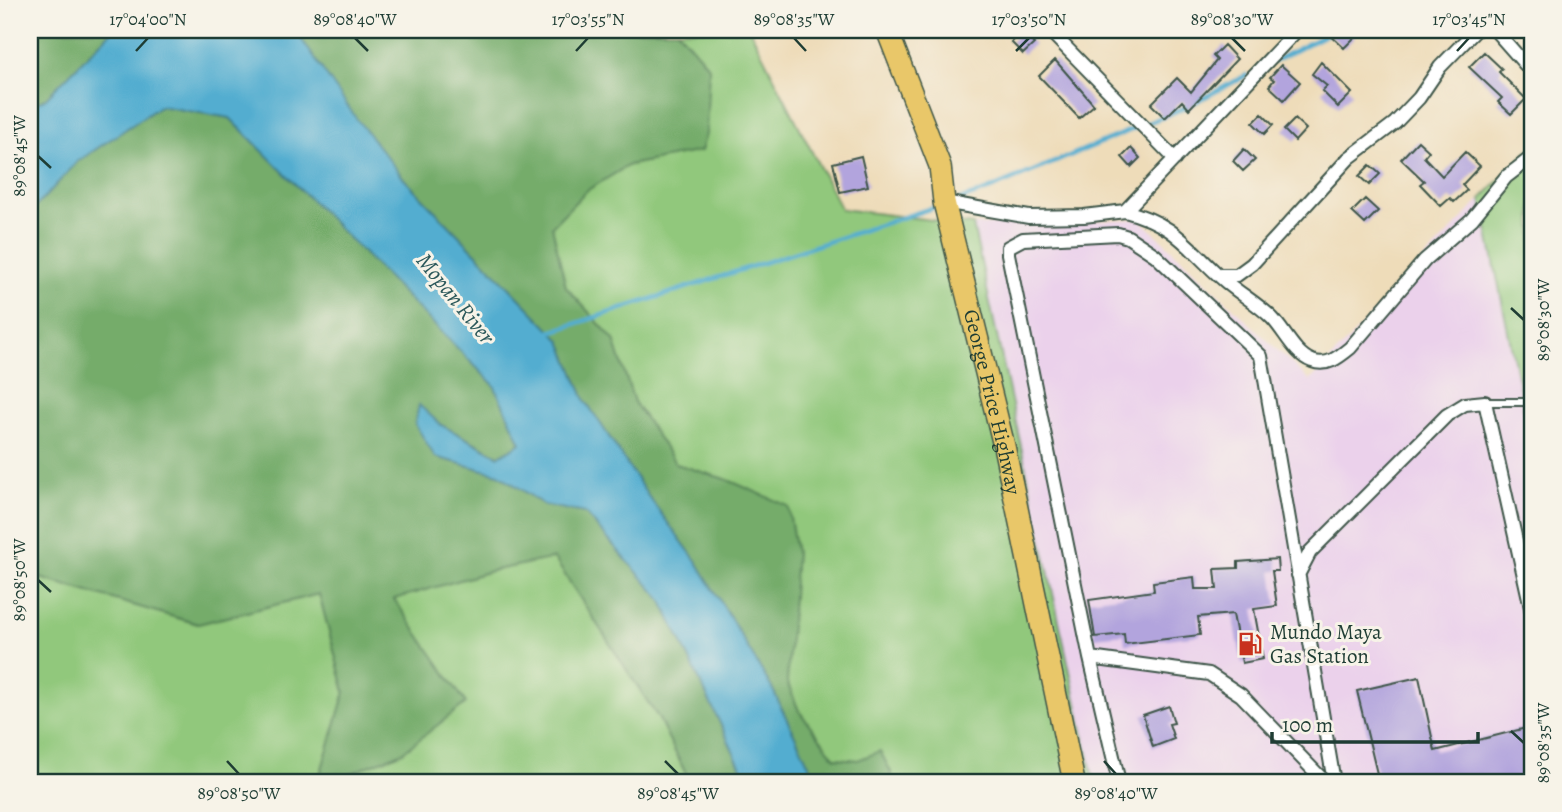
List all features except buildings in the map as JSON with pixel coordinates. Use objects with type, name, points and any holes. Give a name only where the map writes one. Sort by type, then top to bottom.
[{"type":"highway","name":"George Price Highway","points":[[887,30],[940,166],[944,202],[1004,446],[1074,782]]},
{"type":"street","points":[[1048,30],[1175,159]]},
{"type":"street","points":[[1125,211],[1297,30]]},
{"type":"street","points":[[1218,275],[1237,275],[1251,264],[1349,158],[1395,123],[1440,67],[1476,30]]},
{"type":"street","points":[[1495,30],[1532,72]]},
{"type":"street","points":[[944,202],[1029,217],[1084,216],[1125,211],[1147,217],[1174,231],[1218,275],[1264,310],[1304,357],[1321,363],[1331,362],[1350,348],[1400,286],[1472,219],[1506,177],[1532,157]]},
{"type":"street","points":[[1119,782],[1090,658],[1007,254],[1008,247],[1023,239],[1118,234],[1128,237],[1155,255],[1261,356],[1334,782]]},
{"type":"street","points":[[1297,575],[1310,552],[1447,415],[1465,404],[1485,402],[1532,612]]},
{"type":"street","points":[[1090,658],[1209,674],[1241,695],[1325,782]]},
{"type":"lane","points":[[1485,402],[1532,402]]},
{"type":"shaded area","points":[[1481,199],[1532,448],[1532,782],[1094,782],[973,225],[1140,219],[1310,381]]},
{"type":"green space","points":[[30,30],[113,30],[46,98],[30,107]]},
{"type":"green space","points":[[295,30],[677,30],[709,67],[706,134],[701,151],[629,165],[586,191],[552,226],[566,287],[614,340],[634,402],[676,464],[728,480],[788,506],[796,553],[787,682],[799,711],[835,758],[858,760],[880,751],[891,772],[890,782],[817,782],[773,690],[697,562],[648,496],[585,400],[561,341],[405,180],[356,119]]},
{"type":"green space","points":[[677,30],[750,30],[841,209],[973,225],[1094,782],[890,782],[891,772],[858,760],[835,758],[799,711],[787,681],[789,620],[728,480],[676,464],[634,402],[614,340],[566,287],[551,226],[586,191],[629,165],[701,151],[709,67]]},
{"type":"green space","points":[[160,106],[230,118],[494,385],[521,443],[500,456],[441,425],[435,457],[499,474],[544,505],[585,513],[661,599],[748,782],[690,782],[659,719],[554,558],[491,571],[394,599],[466,703],[403,752],[329,782],[318,782],[345,692],[319,594],[198,624],[30,575],[30,213],[77,162]]},
{"type":"green space","points":[[1532,147],[1532,448],[1481,199]]},
{"type":"green space","points":[[554,558],[659,719],[690,782],[329,782],[403,752],[393,599],[491,571]]},
{"type":"green space","points":[[30,575],[198,624],[319,594],[345,692],[318,782],[30,782]]},
{"type":"water","name":"Mopan River","points":[[113,30],[295,30],[356,118],[405,180],[561,341],[585,400],[648,496],[697,562],[773,690],[817,782],[748,782],[661,599],[585,513],[544,505],[499,474],[435,457],[415,424],[419,405],[441,425],[499,456],[521,443],[494,385],[230,118],[160,106],[77,162],[30,213],[30,107],[46,98]]},
{"type":"waterway","points":[[1274,61],[1335,30]]},
{"type":"waterway","points":[[957,201],[1186,107],[1247,75]]},
{"type":"waterway","points":[[547,333],[938,206]]},
{"type":"place","name":"Mundo Maya Gas Station","points":[[1250,644]]}]
